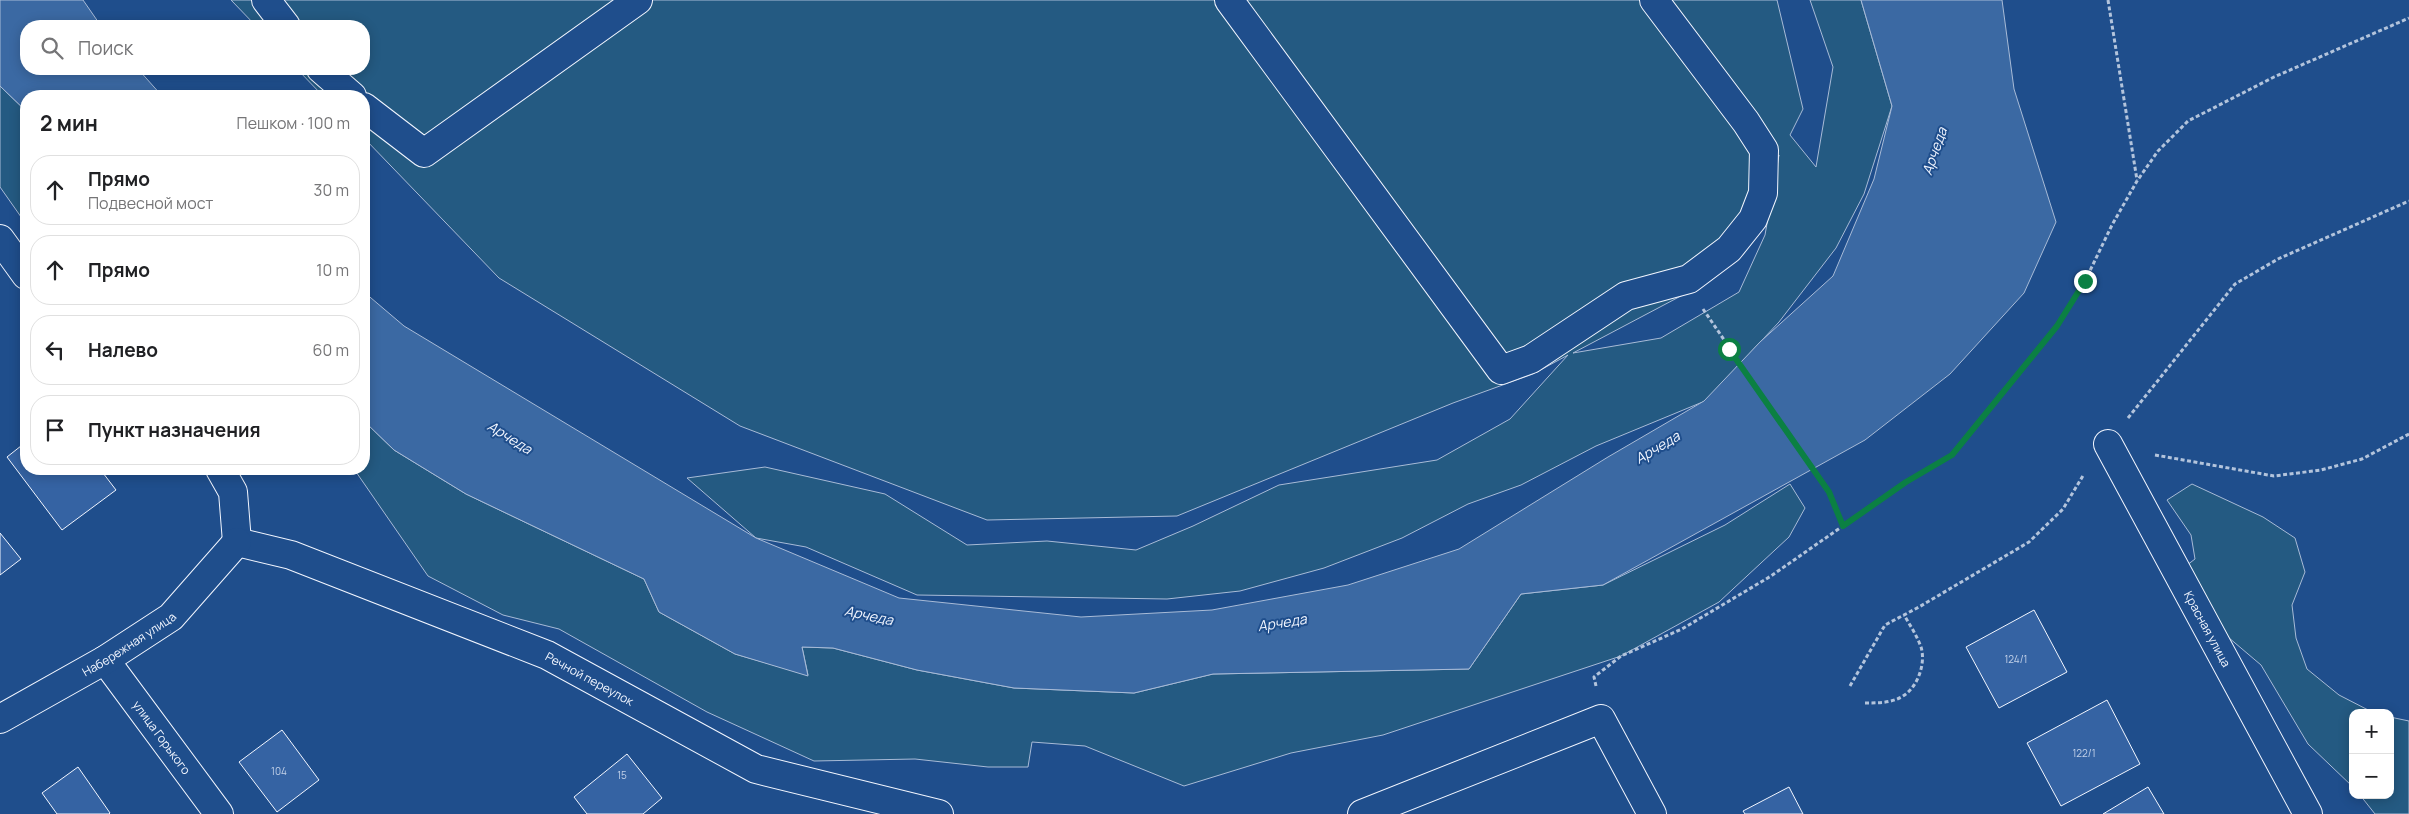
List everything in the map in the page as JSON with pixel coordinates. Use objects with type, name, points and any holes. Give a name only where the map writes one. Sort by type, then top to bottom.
[{"type":"street","points":[[266,0],[281,20]]},
{"type":"street","points":[[370,112],[424,153],[638,0]]},
{"type":"street","points":[[1229,0],[1501,370],[1531,359],[1626,296],[1689,279],[1729,248],[1753,219],[1763,193],[1764,150],[1746,122],[1654,0]]},
{"type":"street","points":[[328,75],[345,90]]},
{"type":"street","points":[[0,240],[20,267]]},
{"type":"street","name":"Красная улица","points":[[2108,444],[2308,814]]},
{"type":"street","points":[[223,475],[233,492],[237,542]]},
{"type":"street","name":"Набережная улица","points":[[0,719],[105,660],[171,617],[237,542]]},
{"type":"street","name":"Речной переулок","points":[[237,542],[291,555],[546,655],[756,769],[939,814]]},
{"type":"street","name":"улица Горького","points":[[105,660],[219,814]]},
{"type":"street","points":[[1362,814],[1601,719],[1652,814]]},
{"type":"path","points":[[2108,0],[2137,181]]},
{"type":"path","points":[[1601,719],[1594,677],[1622,656],[1682,629],[1771,576],[1906,482],[1952,455],[2057,326],[2085,281],[2112,225],[2137,181],[2158,151],[2188,121],[2274,77],[2409,18]]},
{"type":"path","points":[[1707,317],[1829,492],[1843,526]]},
{"type":"path","points":[[2108,444],[2186,461],[2274,476],[2321,470],[2362,460],[2409,434]]},
{"type":"path","points":[[1865,703],[1883,703],[1904,696],[1915,683],[1922,667],[1921,648],[1904,615]]},
{"type":"shaded area","points":[[231,0],[1777,0],[1803,109],[1790,135],[1816,167],[1833,67],[1810,0],[1861,0],[1892,106],[1864,194],[1836,248],[1779,322],[1705,401],[1596,446],[1521,485],[1468,504],[1402,538],[1324,568],[1240,591],[1167,599],[917,595],[806,547],[756,538],[687,478],[765,467],[885,494],[967,545],[1047,541],[1136,550],[1193,526],[1279,485],[1437,460],[1510,419],[1568,355],[1533,374],[1453,403],[1177,516],[987,520],[740,426],[499,278],[370,144],[370,90],[317,90],[303,75],[370,75],[370,20],[250,20]],"holes":[[[1779,155],[1765,235],[1739,292],[1661,338],[1573,353],[1713,279]]]},
{"type":"shaded area","points":[[0,86],[20,105],[20,215],[0,187]]},
{"type":"shaded area","points":[[370,427],[394,450],[466,494],[644,579],[659,612],[735,654],[808,675],[802,647],[833,648],[917,670],[1014,688],[1134,693],[1213,674],[1469,669],[1521,594],[1603,585],[1725,525],[1790,484],[1805,508],[1789,537],[1719,602],[1621,656],[1383,735],[1291,753],[1184,786],[1085,746],[1032,742],[1028,767],[988,767],[915,759],[814,761],[707,712],[559,629],[503,615],[428,576],[358,475],[370,475]]},
{"type":"shaded area","points":[[2192,484],[2263,517],[2295,538],[2305,572],[2292,605],[2296,638],[2307,669],[2339,695],[2366,709],[2349,709],[2349,783],[2308,744],[2261,665],[2189,604],[2174,575],[2195,559],[2191,535],[2167,500]]},
{"type":"shaded area","points":[[2394,718],[2409,721],[2409,814],[2375,814],[2363,799],[2394,799]]},
{"type":"water","points":[[0,0],[83,0],[97,20],[20,20],[20,75],[143,75],[157,90],[20,90],[20,105],[0,86]]},
{"type":"water","name":"Арчеда","points":[[1861,0],[2002,0],[2014,89],[2056,222],[2024,293],[1950,374],[1865,440],[1603,585],[1521,594],[1469,669],[1213,674],[1134,693],[1014,688],[917,670],[833,648],[802,647],[808,676],[735,654],[659,612],[644,579],[466,494],[394,450],[370,427],[370,297],[404,326],[756,538],[899,598],[1081,617],[1212,610],[1348,585],[1459,549],[1608,457],[1704,401],[1760,342],[1833,276],[1874,179],[1892,106]]},
{"type":"building","points":[[20,447],[20,474],[7,457]]},
{"type":"building","points":[[21,475],[105,475],[116,490],[62,530]]},
{"type":"building","points":[[0,533],[21,559],[0,575]]},
{"type":"building","points":[[2034,610],[2067,672],[1999,708],[1966,647]]},
{"type":"building","points":[[2107,700],[2140,764],[2061,806],[2027,743]]},
{"type":"building","points":[[282,730],[319,780],[277,812],[239,762]]},
{"type":"building","points":[[627,754],[662,798],[643,814],[587,814],[574,797]]},
{"type":"building","points":[[78,767],[109,814],[57,814],[42,793]]},
{"type":"building","points":[[1789,787],[1803,814],[1745,814],[1743,811]]},
{"type":"building","points":[[2148,787],[2164,814],[2103,814]]},
{"type":"route","points":[[1729,349],[1829,492],[1843,526],[1906,482],[1952,455],[2015,375],[2057,326],[2085,281]]}]
